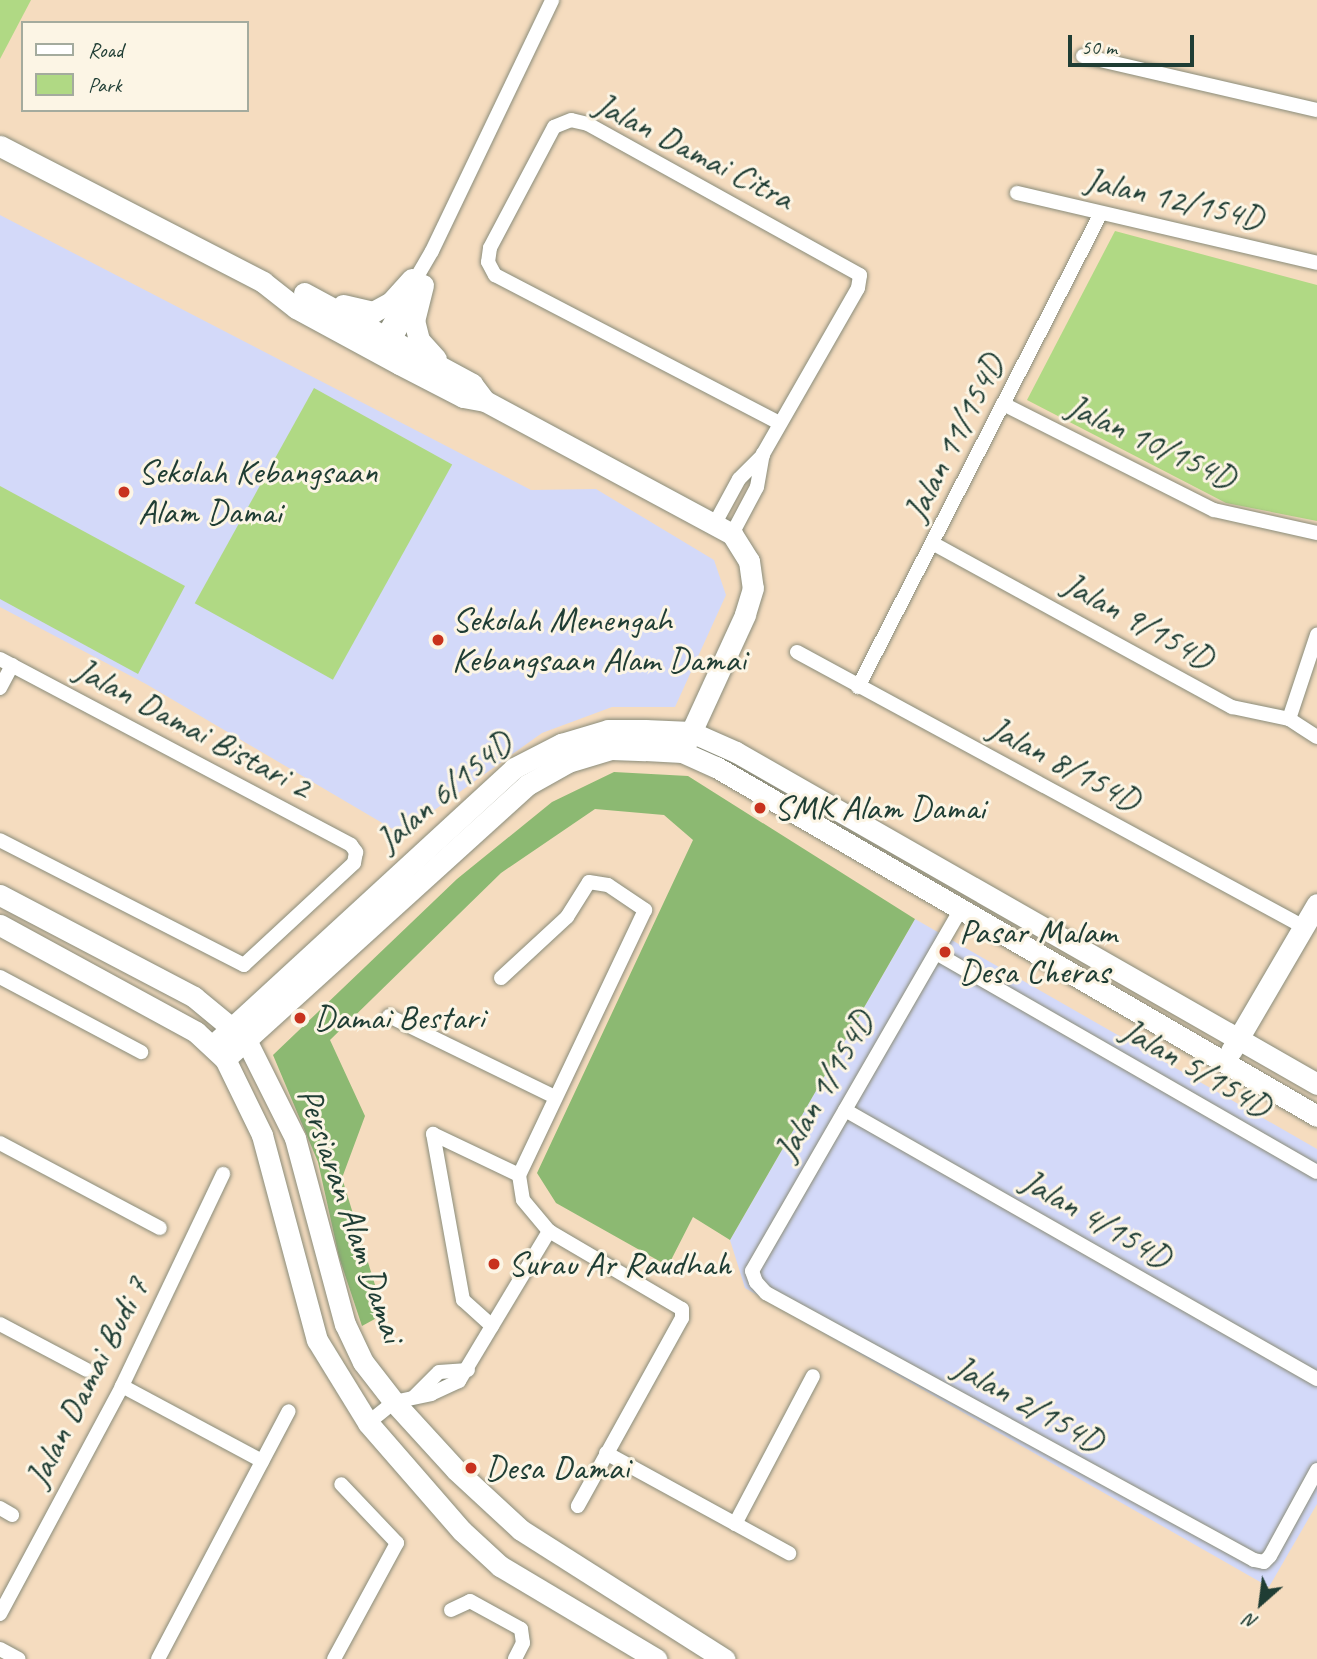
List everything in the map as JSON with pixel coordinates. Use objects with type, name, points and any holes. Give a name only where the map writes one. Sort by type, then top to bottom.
[{"type":"street","points":[[384,346],[552,0]]},
{"type":"street","points":[[1083,56],[1317,110]]},
{"type":"street","name":"Jalan Damai Citra","points":[[723,530],[738,479],[763,454],[858,288],[860,275],[588,124],[571,120],[554,127],[490,248],[488,262],[495,275],[779,424]]},
{"type":"street","points":[[0,146],[263,282],[296,308],[472,384],[485,401]]},
{"type":"street","name":"Jalan 12/154D","points":[[1017,193],[1100,215],[1317,263]]},
{"type":"street","name":"Jalan 11/154D","points":[[859,687],[1100,215]]},
{"type":"street","points":[[263,282],[373,312],[417,282]]},
{"type":"street","points":[[417,282],[415,320],[419,340],[447,371]]},
{"type":"street","points":[[304,293],[463,397],[485,401],[723,530],[749,561],[753,588],[746,615],[682,752]]},
{"type":"street","name":"Jalan 10/154D","points":[[1003,404],[1214,510],[1317,533]]},
{"type":"street","name":"Jalan Damai Citra","points":[[723,530],[757,487],[763,454]]},
{"type":"street","name":"Jalan 9/154D","points":[[934,544],[1232,707],[1289,719],[1317,737]]},
{"type":"street","points":[[1289,719],[1317,635]]},
{"type":"street","name":"Jalan 8/154D","points":[[797,652],[1304,927]]},
{"type":"street","points":[[0,688],[6,662]]},
{"type":"street","name":"Jalan Damai Bistari 2","points":[[0,840],[244,965],[354,863],[356,852],[351,845],[6,662]]},
{"type":"street","points":[[665,730],[702,709]]},
{"type":"street","points":[[702,709],[715,733],[736,752]]},
{"type":"street","name":"Jalan 6/154D","points":[[218,1052],[514,768],[561,744],[608,730],[665,730],[691,732],[736,752],[975,886],[1317,1084]]},
{"type":"street","name":"Jalan 6/154D","points":[[242,1030],[527,785],[568,762],[611,749],[682,752],[716,767],[1317,1116]]},
{"type":"street","points":[[501,978],[567,917],[589,882],[608,885],[645,910],[519,1175],[523,1200],[549,1231],[682,1308],[682,1318],[578,1506]]},
{"type":"street","points":[[961,909],[975,886]]},
{"type":"street","name":"Persiaran Alam Damai","points":[[0,895],[194,997],[242,1030],[295,1138],[345,1324],[363,1362],[404,1399],[471,1486],[521,1530],[723,1659]]},
{"type":"street","points":[[1224,1062],[1317,904]]},
{"type":"street","name":"Jalan 1/154D","points":[[766,1293],[752,1270],[961,909]]},
{"type":"street","points":[[0,925],[148,1004],[218,1052]]},
{"type":"street","name":"Jalan 5/154D","points":[[936,953],[1317,1172]]},
{"type":"street","points":[[0,977],[141,1052]]},
{"type":"street","points":[[1211,1023],[1226,1027],[1252,1015]]},
{"type":"street","points":[[1252,1015],[1258,1048],[1277,1061]]},
{"type":"street","points":[[389,1016],[555,1097]]},
{"type":"street","name":"Persiaran Alam Damai","points":[[218,1052],[262,1135],[317,1340],[368,1423],[462,1531],[500,1566],[656,1659]]},
{"type":"street","name":"Jalan 4/154D","points":[[845,1110],[1317,1379]]},
{"type":"street","points":[[492,1326],[463,1300],[433,1134],[519,1175]]},
{"type":"street","points":[[0,1143],[160,1228]]},
{"type":"street","name":"Jalan Damai Budi 7","points":[[0,1615],[122,1386],[223,1174]]},
{"type":"street","points":[[368,1423],[404,1399],[446,1387],[468,1370],[549,1231]]},
{"type":"street","name":"Jalan 2/154D","points":[[766,1293],[1264,1562],[1317,1471]]},
{"type":"street","points":[[0,1324],[87,1370]]},
{"type":"street","points":[[735,1524],[813,1376]]},
{"type":"street","points":[[122,1386],[262,1461]]},
{"type":"street","points":[[158,1659],[289,1411]]},
{"type":"street","points":[[606,1453],[789,1553]]},
{"type":"street","points":[[334,1659],[397,1543],[341,1484]]},
{"type":"street","points":[[452,1610],[470,1601],[521,1629],[523,1643],[515,1659]]},
{"type":"street","points":[[0,1649],[19,1659]]},
{"type":"shaded area","name":"Sekolah Menengah Kebangsaan Alam Damai","points":[[0,215],[531,490],[596,489],[714,560],[726,595],[675,707],[612,707],[542,733],[401,834],[146,684],[0,607]]},
{"type":"shaded area","points":[[915,919],[1317,1149],[1317,1504],[1269,1587],[745,1288],[730,1240]]},
{"type":"green space","points":[[0,0],[31,0],[0,59]]},
{"type":"green space","points":[[1115,231],[1317,285],[1317,521],[1226,503],[1027,400]]},
{"type":"green space","points":[[314,388],[452,465],[333,680],[195,603]]},
{"type":"green space","points":[[0,486],[185,586],[138,674],[0,599]]},
{"type":"green space","points":[[614,772],[688,776],[915,919],[730,1240],[693,1217],[668,1266],[556,1203],[537,1173],[693,840],[664,815],[595,809],[501,873],[330,1040],[365,1116],[342,1178],[384,1314],[362,1326],[339,1257],[318,1162],[273,1055],[457,879],[552,802]]},
{"type":"place","name":"Sekolah Kebangsaan Alam Damai","points":[[124,492]]},
{"type":"place","name":"Sekolah Menengah Kebangsaan Alam Damai","points":[[438,640]]},
{"type":"place","name":"SMK Alam Damai","points":[[760,808]]},
{"type":"place","name":"Pasar Malam Desa Cheras","points":[[945,952]]},
{"type":"place","name":"Damai Bestari","points":[[300,1018]]},
{"type":"place","name":"Surau Ar Raudhah","points":[[494,1264]]},
{"type":"place","name":"Desa Damai","points":[[471,1468]]}]
